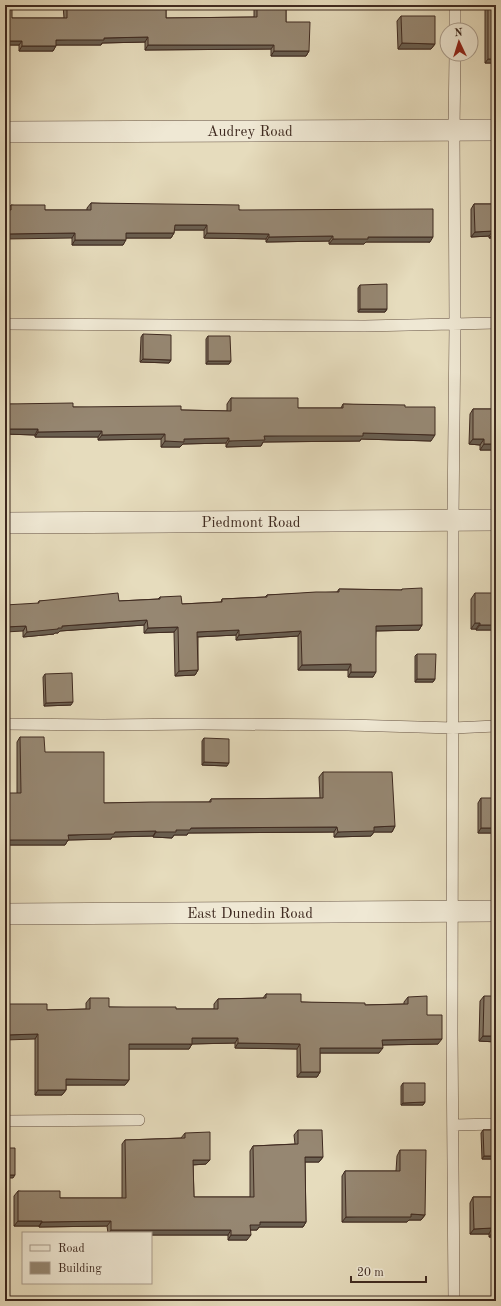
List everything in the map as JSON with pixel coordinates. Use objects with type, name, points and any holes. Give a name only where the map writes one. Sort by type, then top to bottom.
[{"type":"street","name":"Audrey Road","points":[[5,132],[496,130]]},
{"type":"street","name":"Piedmont Road","points":[[5,523],[496,520]]},
{"type":"street","name":"East Dunedin Road","points":[[5,914],[496,911]]},
{"type":"lane","points":[[455,5],[455,22]]},
{"type":"lane","points":[[454,1301],[454,1125],[452,1032],[455,62]]},
{"type":"lane","points":[[5,324],[349,326],[496,323]]},
{"type":"lane","points":[[5,724],[348,725],[453,728],[496,726]]},
{"type":"lane","points":[[5,1121],[139,1120]]},
{"type":"lane","points":[[454,1125],[496,1124]]},
{"type":"building","points":[[5,5],[12,5],[12,18],[67,18],[67,5],[166,5],[166,18],[257,17],[257,5],[286,5],[286,22],[310,22],[309,51],[274,51],[274,45],[148,45],[148,37],[104,38],[104,40],[56,40],[56,46],[22,46],[22,41],[5,41]]},
{"type":"building","points":[[488,5],[496,5],[496,59],[488,59]]},
{"type":"building","points":[[401,16],[435,16],[435,44],[402,43]]},
{"type":"building","points":[[91,203],[239,205],[239,210],[433,209],[433,237],[368,237],[368,239],[333,239],[333,236],[269,237],[269,234],[207,233],[207,225],[175,225],[174,233],[126,233],[126,240],[75,240],[75,233],[5,234],[5,210],[11,210],[11,205],[45,205],[45,210],[91,210]]},
{"type":"building","points":[[474,204],[496,204],[496,234],[493,234],[493,231],[475,232]]},
{"type":"building","points":[[387,284],[387,309],[360,309],[360,285]]},
{"type":"building","points":[[143,334],[171,335],[171,360],[143,359]]},
{"type":"building","points":[[208,336],[230,336],[231,361],[208,361]]},
{"type":"building","points":[[231,398],[298,398],[298,408],[343,408],[343,404],[435,407],[435,435],[363,433],[363,436],[264,436],[265,440],[229,441],[229,438],[184,439],[184,442],[165,441],[165,434],[102,435],[102,431],[38,432],[38,429],[5,429],[5,401],[7,401],[7,404],[73,403],[73,407],[181,406],[181,410],[231,411]]},
{"type":"building","points":[[473,409],[496,409],[496,444],[484,444],[484,439],[473,439]]},
{"type":"building","points":[[422,588],[422,625],[376,626],[376,672],[351,672],[351,664],[302,665],[301,631],[239,635],[239,630],[197,632],[198,670],[179,671],[178,627],[148,628],[147,620],[62,626],[62,628],[58,629],[27,632],[26,626],[5,627],[5,605],[39,603],[39,601],[118,593],[119,601],[160,599],[160,597],[181,596],[182,604],[222,602],[222,599],[267,597],[267,595],[339,592],[339,589],[402,590]]},
{"type":"building","points":[[475,593],[495,593],[496,625],[480,625],[480,623],[475,623]]},
{"type":"building","points":[[417,654],[436,654],[435,679],[417,679]]},
{"type":"building","points":[[72,673],[73,702],[46,703],[45,674]]},
{"type":"building","points":[[20,737],[44,737],[45,752],[104,752],[104,803],[211,802],[211,799],[323,798],[323,772],[392,772],[395,826],[374,827],[374,831],[338,832],[337,827],[191,828],[190,830],[176,830],[176,832],[115,832],[114,834],[68,835],[69,840],[8,840],[8,842],[5,842],[5,793],[21,793]]},
{"type":"building","points":[[204,738],[229,739],[229,763],[204,762]]},
{"type":"building","points":[[481,798],[496,798],[496,828],[481,828]]},
{"type":"building","points":[[266,994],[301,994],[301,1002],[365,1003],[365,1005],[408,1004],[408,997],[427,996],[427,1015],[442,1015],[442,1039],[382,1040],[383,1048],[320,1048],[320,1072],[301,1072],[300,1044],[238,1043],[238,1038],[192,1038],[192,1044],[129,1044],[129,1080],[66,1079],[66,1090],[38,1090],[38,1034],[5,1035],[5,1004],[47,1004],[47,1010],[90,1009],[90,998],[109,998],[109,1007],[176,1007],[176,1009],[218,1009],[218,999],[266,998]]},
{"type":"building","points":[[484,996],[496,996],[496,1036],[483,1036]]},
{"type":"building","points":[[403,1083],[425,1083],[425,1102],[403,1103]]},
{"type":"building","points":[[298,1130],[322,1130],[323,1157],[305,1157],[306,1222],[260,1222],[260,1225],[250,1225],[251,1235],[231,1235],[231,1230],[111,1230],[111,1221],[18,1221],[18,1191],[60,1191],[60,1198],[126,1198],[125,1140],[185,1138],[185,1133],[210,1132],[210,1160],[193,1160],[194,1197],[254,1197],[253,1146],[298,1144]]},
{"type":"building","points":[[483,1130],[496,1130],[496,1156],[484,1156]]},
{"type":"building","points":[[5,1148],[15,1148],[15,1175],[5,1175]]},
{"type":"building","points":[[400,1150],[426,1150],[425,1215],[411,1214],[411,1217],[346,1217],[345,1171],[400,1171]]},
{"type":"building","points":[[473,1197],[496,1197],[496,1232],[493,1232],[492,1228],[474,1229]]}]
